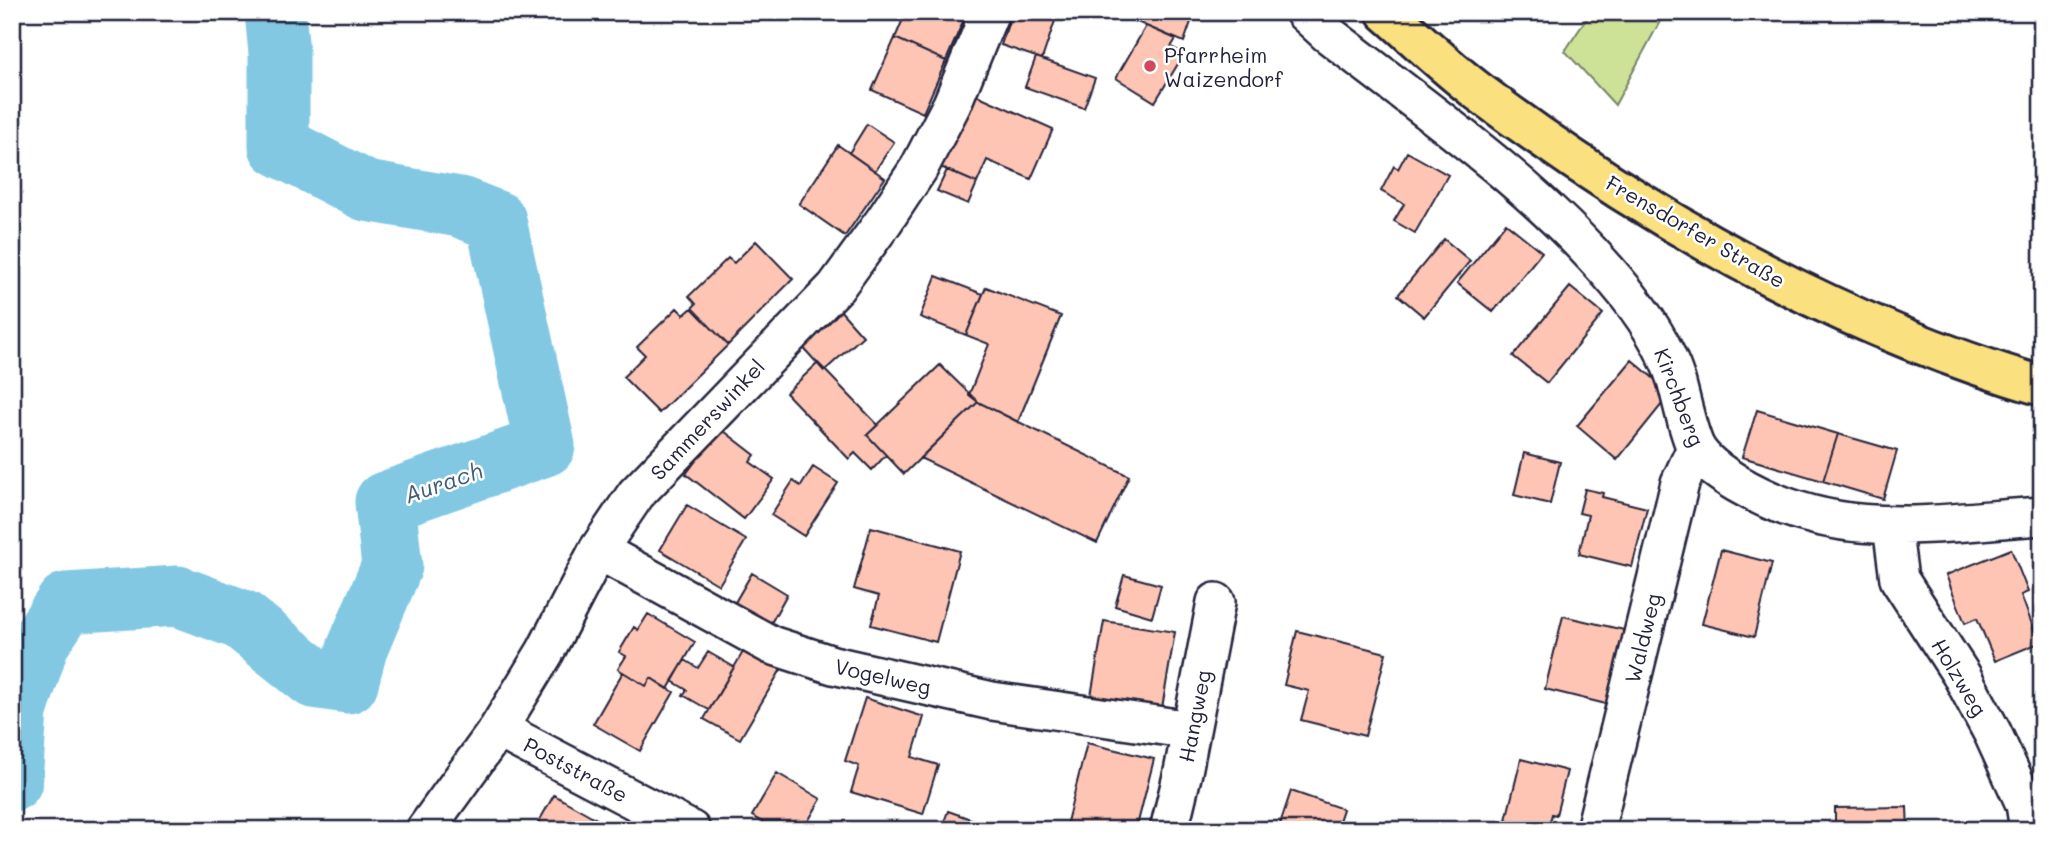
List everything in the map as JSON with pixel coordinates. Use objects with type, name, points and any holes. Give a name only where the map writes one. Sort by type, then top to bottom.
[{"type":"main road","name":"Frensdorfer Straße","points":[[1387,12],[1477,91],[1565,153],[1712,243],[1867,322],[1938,352],[2042,386]]},
{"type":"street","name":"Sammerswinkel","points":[[425,830],[498,729],[545,652],[598,550],[636,494],[836,287],[919,168],[952,104],[990,12]]},
{"type":"street","name":"Kirchberg","points":[[1304,12],[1328,34],[1535,195],[1597,258],[1630,298],[1662,345],[1696,448],[1721,473],[1754,493],[1794,510],[1836,522],[1892,526],[2042,516]]},
{"type":"street","name":"Waldweg","points":[[1595,830],[1680,483],[1696,448]]},
{"type":"street","name":"Holzweg","points":[[1892,526],[1899,579],[1962,676],[1993,734],[2025,804],[2029,830]]},
{"type":"street","name":"Vogelweg","points":[[598,550],[771,645],[833,665],[992,701],[1191,730]]},
{"type":"street","name":"Hangweg","points":[[1169,830],[1216,602]]},
{"type":"street","name":"Poststraße","points":[[498,729],[691,830]]},
{"type":"green space","points":[[1591,12],[1665,12],[1615,105],[1565,51]]},
{"type":"building","points":[[906,12],[967,12],[946,61],[895,38]]},
{"type":"building","points":[[1004,12],[1058,12],[1042,59],[1001,45],[1011,15]]},
{"type":"building","points":[[1135,12],[1180,12],[1192,19],[1184,42],[1132,20]]},
{"type":"building","name":"Pfarrheim Waizendorf","points":[[1146,26],[1176,39],[1171,47],[1184,54],[1155,102],[1116,78]]},
{"type":"building","points":[[895,38],[946,61],[923,113],[872,90]]},
{"type":"building","points":[[1036,57],[1095,78],[1084,108],[1025,87]]},
{"type":"building","points":[[970,92],[1053,129],[1031,179],[987,160],[977,183],[938,166]]},
{"type":"building","points":[[867,124],[894,142],[875,171],[849,153]]},
{"type":"building","points":[[838,145],[885,178],[845,236],[799,204]]},
{"type":"building","points":[[1407,152],[1448,175],[1415,233],[1394,221],[1404,204],[1381,191],[1394,166],[1398,169]]},
{"type":"building","points":[[947,170],[977,183],[968,204],[937,191]]},
{"type":"building","points":[[1506,223],[1542,252],[1493,312],[1457,283]]},
{"type":"building","points":[[1444,239],[1470,261],[1424,317],[1398,295]]},
{"type":"building","points":[[756,241],[793,279],[728,345],[692,308],[696,304],[689,296],[728,258],[734,263]]},
{"type":"building","points":[[936,276],[983,294],[966,335],[920,317]]},
{"type":"building","points":[[986,287],[1061,316],[1018,422],[969,395],[989,344],[966,335]]},
{"type":"building","points":[[1570,287],[1603,314],[1547,383],[1513,356]]},
{"type":"building","points":[[677,308],[684,315],[692,308],[728,345],[659,413],[623,377],[645,355],[637,347]]},
{"type":"building","points":[[839,309],[863,336],[824,371],[800,344]]},
{"type":"building","points":[[1632,360],[1671,393],[1617,460],[1577,426]]},
{"type":"building","points":[[818,363],[878,425],[867,435],[886,455],[872,470],[855,453],[849,459],[786,393]]},
{"type":"building","points":[[940,365],[978,402],[904,474],[867,435]]},
{"type":"building","points":[[978,402],[1129,476],[1097,543],[920,458]]},
{"type":"building","points":[[1757,410],[1838,434],[1823,481],[1742,457]]},
{"type":"building","points":[[720,428],[755,455],[750,462],[774,479],[744,519],[686,474]]},
{"type":"building","points":[[1838,434],[1897,451],[1883,499],[1823,481]]},
{"type":"building","points":[[1524,453],[1560,462],[1550,504],[1514,495]]},
{"type":"building","points":[[813,467],[838,483],[804,536],[771,515],[793,481],[801,486]]},
{"type":"building","points":[[1585,489],[1603,493],[1602,497],[1647,508],[1632,567],[1579,554],[1588,515],[1579,513]]},
{"type":"building","points":[[687,505],[746,540],[719,585],[660,550]]},
{"type":"building","points":[[871,527],[960,551],[936,642],[871,625],[879,596],[854,589]]},
{"type":"building","points":[[2011,549],[2028,592],[2021,595],[2039,643],[1995,661],[1977,618],[1965,623],[1946,575]]},
{"type":"building","points":[[1721,550],[1772,563],[1754,637],[1702,624]]},
{"type":"building","points":[[752,573],[787,594],[766,632],[730,611]]},
{"type":"building","points":[[1124,575],[1161,585],[1152,617],[1115,606]]},
{"type":"building","points":[[648,614],[695,642],[668,689],[651,678],[646,686],[618,669],[626,656],[619,652],[634,627],[638,630]]},
{"type":"building","points":[[1563,616],[1624,630],[1606,704],[1545,689]]},
{"type":"building","points":[[1104,621],[1175,632],[1162,708],[1091,696]]},
{"type":"building","points":[[1297,631],[1386,653],[1365,736],[1301,720],[1309,691],[1284,685]]},
{"type":"building","points":[[747,645],[783,666],[740,739],[704,719]]},
{"type":"building","points":[[708,652],[734,667],[709,710],[683,695],[687,690],[672,681],[685,660],[698,668]]},
{"type":"building","points":[[623,672],[646,686],[651,678],[674,692],[640,751],[593,724]]},
{"type":"building","points":[[865,698],[924,717],[912,757],[938,765],[923,814],[851,792],[859,766],[845,761]]},
{"type":"building","points":[[1087,743],[1154,759],[1136,830],[1065,830]]},
{"type":"building","points":[[1521,759],[1567,771],[1556,815],[1552,814],[1548,830],[1506,820]]},
{"type":"building","points":[[777,773],[821,799],[803,830],[775,830],[752,816]]},
{"type":"building","points":[[1291,791],[1343,809],[1336,830],[1278,830]]},
{"type":"building","points":[[554,795],[611,827],[609,830],[534,830]]},
{"type":"building","points":[[1907,807],[1908,830],[1835,830],[1835,808]]},
{"type":"building","points":[[948,811],[1002,830],[941,830]]},
{"type":"waterway","name":"Aurach","points":[[12,781],[17,711],[39,643],[66,603],[178,596],[242,620],[314,678],[348,683],[357,649],[392,566],[385,502],[545,446],[496,221],[460,207],[366,191],[279,146],[279,53],[275,12]]},
{"type":"place","name":"Pfarrheim Waizendorf","points":[[1150,66]]}]
